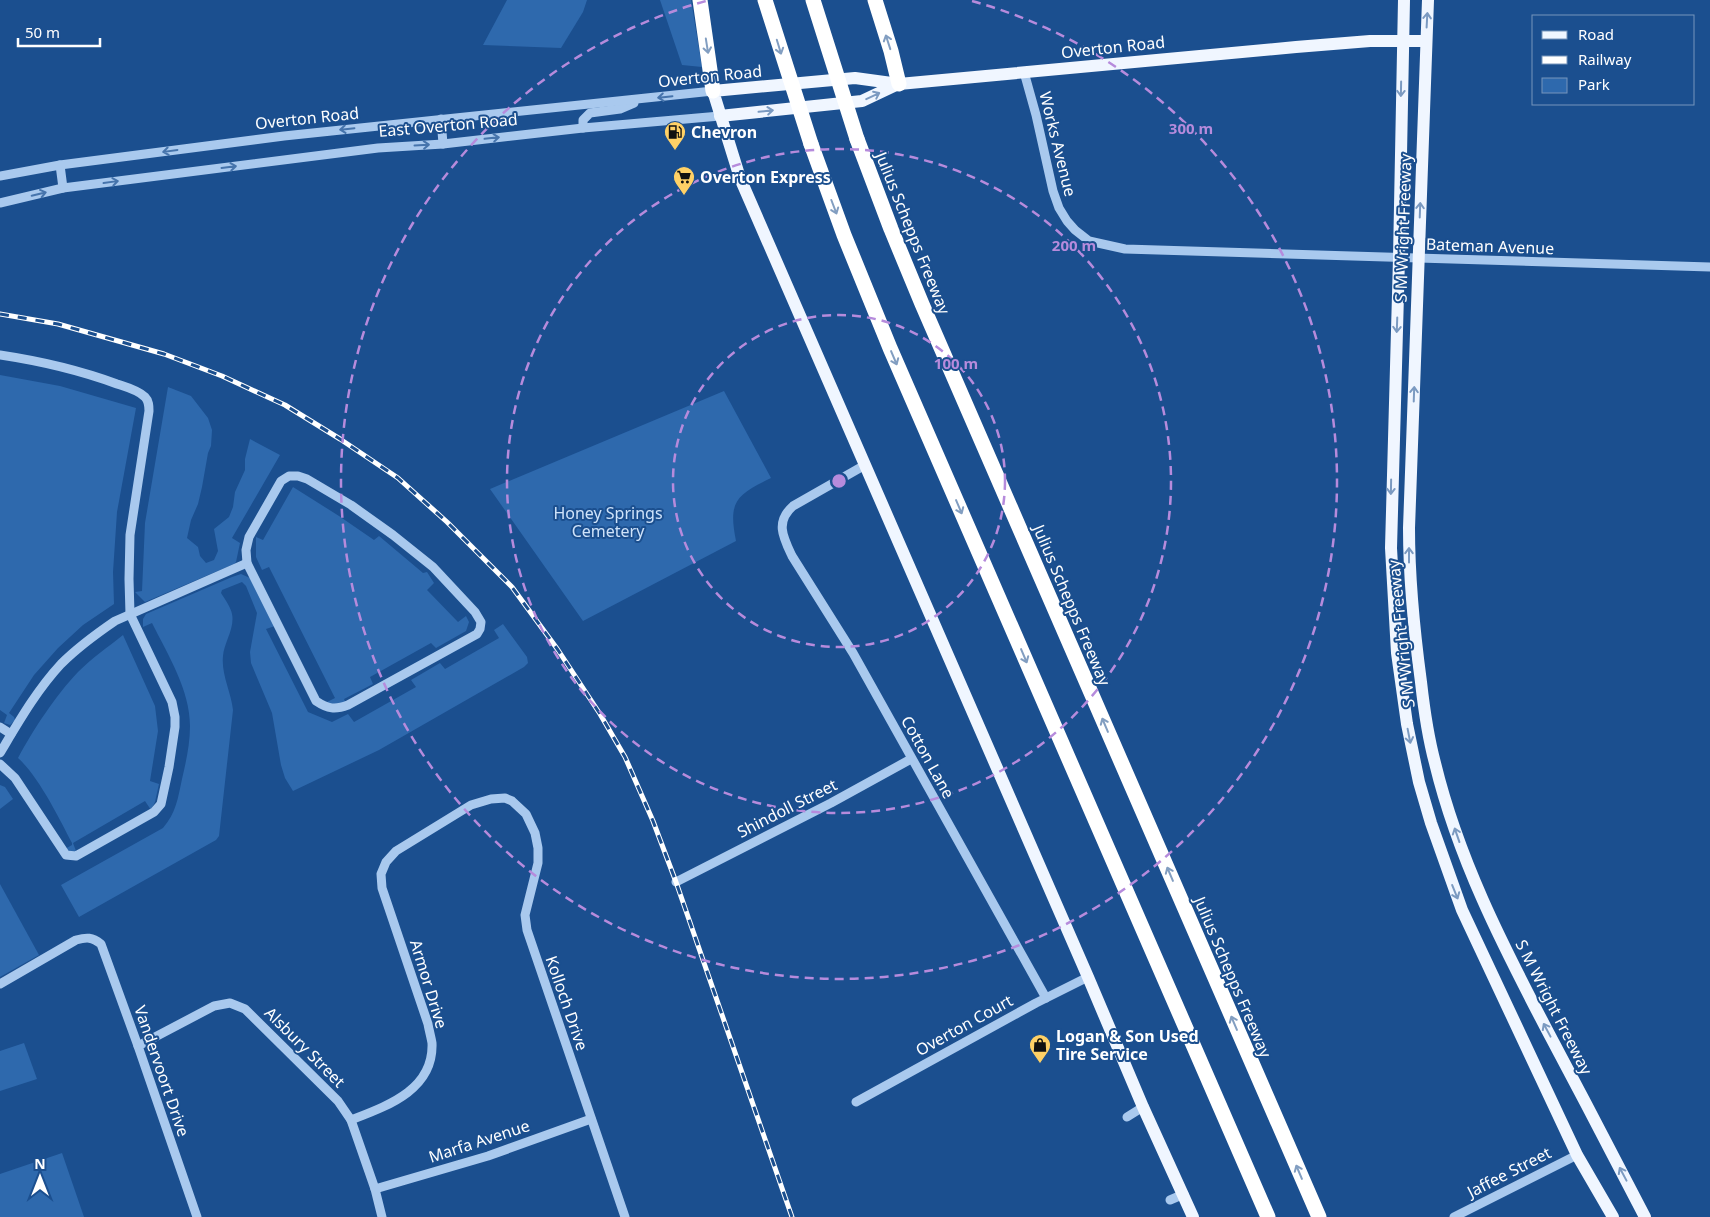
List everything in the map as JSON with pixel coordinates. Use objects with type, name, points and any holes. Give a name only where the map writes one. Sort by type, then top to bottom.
[{"type":"highway","points":[[700,0],[713,92]]},
{"type":"highway","points":[[765,0],[811,144],[847,243],[887,341],[1265,1214]]},
{"type":"highway","name":"Julius Schepps Freeway","points":[[813,0],[858,139],[888,221],[922,304],[1319,1217]]},
{"type":"highway","points":[[875,0],[891,51],[898,84]]},
{"type":"main road","name":"S M Wright Freeway","points":[[1404,0],[1391,548],[1397,653],[1409,735],[1421,790],[1450,880],[1462,910],[1577,1155],[1613,1217]]},
{"type":"main road","name":"S M Wright Freeway","points":[[1428,0],[1409,571],[1414,636],[1434,763],[1462,850],[1509,958],[1645,1217]]},
{"type":"main road","name":"Overton Road","points":[[713,92],[855,78],[898,84],[1270,49],[1370,41],[1426,41]]},
{"type":"main road","name":"East Overton Road","points":[[720,116],[862,101],[898,84]]},
{"type":"main road","points":[[713,92],[740,178],[1088,976],[1143,1107],[1194,1217]]},
{"type":"street","name":"Works Avenue","points":[[1024,72],[1053,191],[1059,208],[1075,230],[1090,241]]},
{"type":"street","name":"Overton Road","points":[[0,176],[60,165],[218,144],[441,119],[713,92]]},
{"type":"street","points":[[583,128],[583,120],[590,113],[620,109],[644,99]]},
{"type":"street","name":"East Overton Road","points":[[0,203],[63,188],[378,148],[443,144],[583,128],[720,116]]},
{"type":"street","points":[[441,119],[443,144]]},
{"type":"street","points":[[60,165],[63,188]]},
{"type":"street","name":"Bateman Avenue","points":[[1090,241],[1125,250],[1710,268]]},
{"type":"street","points":[[0,355],[24,358],[86,373],[135,390],[144,395],[148,402],[149,411],[130,535],[130,614],[172,702],[175,717],[175,727],[161,804],[154,812],[76,856],[66,855],[15,778],[0,764]]},
{"type":"street","name":"Cotton Lane","points":[[865,465],[793,506],[786,512],[782,522],[782,532],[785,541],[792,556],[853,653],[1046,998]]},
{"type":"street","points":[[289,476],[298,476],[307,479],[351,505],[393,534],[433,567],[476,612],[481,622],[480,628],[477,634],[348,705],[337,710],[325,708],[316,701],[247,563],[246,550],[249,537],[281,481],[289,476]]},
{"type":"street","points":[[0,754],[31,703],[61,664],[101,630],[130,614],[247,563]]},
{"type":"street","points":[[0,727],[11,734]]},
{"type":"street","name":"Shindoll Street","points":[[676,882],[831,803],[911,759]]},
{"type":"street","name":"Armor Drive","points":[[351,1120],[389,1105],[410,1091],[425,1076],[431,1060],[432,1043],[428,1024],[382,888],[381,874],[386,862],[396,851],[471,805],[490,799],[505,798],[512,800]]},
{"type":"street","name":"Kolloch Drive","points":[[512,800],[526,814],[535,832],[538,848],[538,863],[527,900],[525,916],[527,930],[625,1217]]},
{"type":"street","name":"Vandervoort Drive","points":[[0,984],[76,940],[86,937],[94,939],[101,944],[197,1217]]},
{"type":"street","name":"Overton Court","points":[[856,1102],[1088,976]]},
{"type":"street","name":"Alsbury Street","points":[[138,1046],[214,1006],[230,1003],[245,1009],[338,1101],[351,1120],[375,1189],[382,1217]]},
{"type":"street","points":[[1127,1117],[1143,1107]]},
{"type":"street","name":"Marfa Avenue","points":[[375,1189],[488,1156],[591,1119]]},
{"type":"street","name":"Jaffee Street","points":[[1454,1217],[1577,1155]]},
{"type":"street","points":[[1170,1200],[1184,1194]]},
{"type":"green space","points":[[507,0],[587,0],[583,12],[561,48],[483,45]]},
{"type":"green space","points":[[660,0],[691,0],[702,67],[682,65]]},
{"type":"green space","points":[[0,375],[60,386],[136,408],[117,512],[113,572],[114,604],[83,625],[58,648],[34,675],[9,713],[15,720],[10,725],[4,723],[7,715],[0,710]]},
{"type":"green space","points":[[168,387],[191,396],[208,418],[212,430],[211,446],[202,487],[187,538],[198,547],[200,556],[206,563],[214,560],[218,551],[214,529],[229,517],[233,507],[235,492],[245,470],[245,459],[250,439],[280,455],[232,538],[240,543],[236,562],[145,602],[135,592],[142,591],[145,523]]},
{"type":"green space","name":"Honey Springs Cemetery","points":[[724,391],[771,478],[750,489],[737,501],[733,517],[736,541],[583,621],[490,489]]},
{"type":"green space","points":[[293,487],[374,540],[379,536],[423,573],[427,572],[434,583],[427,590],[458,622],[466,616],[469,622],[466,631],[436,648],[431,643],[370,677],[373,684],[344,699],[346,704],[340,706],[325,703],[335,698],[269,567],[262,570],[256,557],[256,537],[263,540]]},
{"type":"green space","points":[[241,574],[250,578],[275,626],[266,629],[308,712],[332,722],[348,714],[354,722],[416,687],[411,680],[440,663],[445,669],[499,638],[494,630],[503,624],[527,657],[528,663],[379,750],[293,791],[285,778],[281,765],[272,713],[251,663],[250,652],[257,613],[246,586],[242,582],[222,590],[221,593],[228,604],[233,619],[224,651],[223,663],[233,710],[219,836],[216,840],[79,917],[61,885],[163,828],[171,817],[176,805],[185,766],[190,726],[186,699],[177,673],[152,623],[143,627],[143,619],[146,614]]},
{"type":"green space","points":[[123,635],[155,706],[158,731],[150,781],[159,784],[151,810],[145,801],[73,843],[75,853],[65,849],[72,845],[72,843],[55,810],[41,787],[18,758],[45,713],[61,691],[89,662]]},
{"type":"green space","points":[[0,785],[5,787],[13,799],[0,809]]},
{"type":"green space","points":[[0,884],[39,955],[0,977]]},
{"type":"green space","points":[[24,1043],[37,1079],[0,1091],[0,1051]]},
{"type":"green space","points":[[62,1153],[84,1217],[0,1217],[0,1174]]},
{"type":"railway","points":[[0,314],[58,324],[164,354],[222,376],[285,405],[398,478],[447,522],[512,587],[558,650],[600,714],[625,757],[653,821],[676,882],[792,1217]]},
{"type":"place","name":"Chevron","points":[[675,151]]},
{"type":"place","name":"Overton Express","points":[[684,196]]},
{"type":"place","name":"Logan & Son Used Tire Service","points":[[1040,1064]]}]
